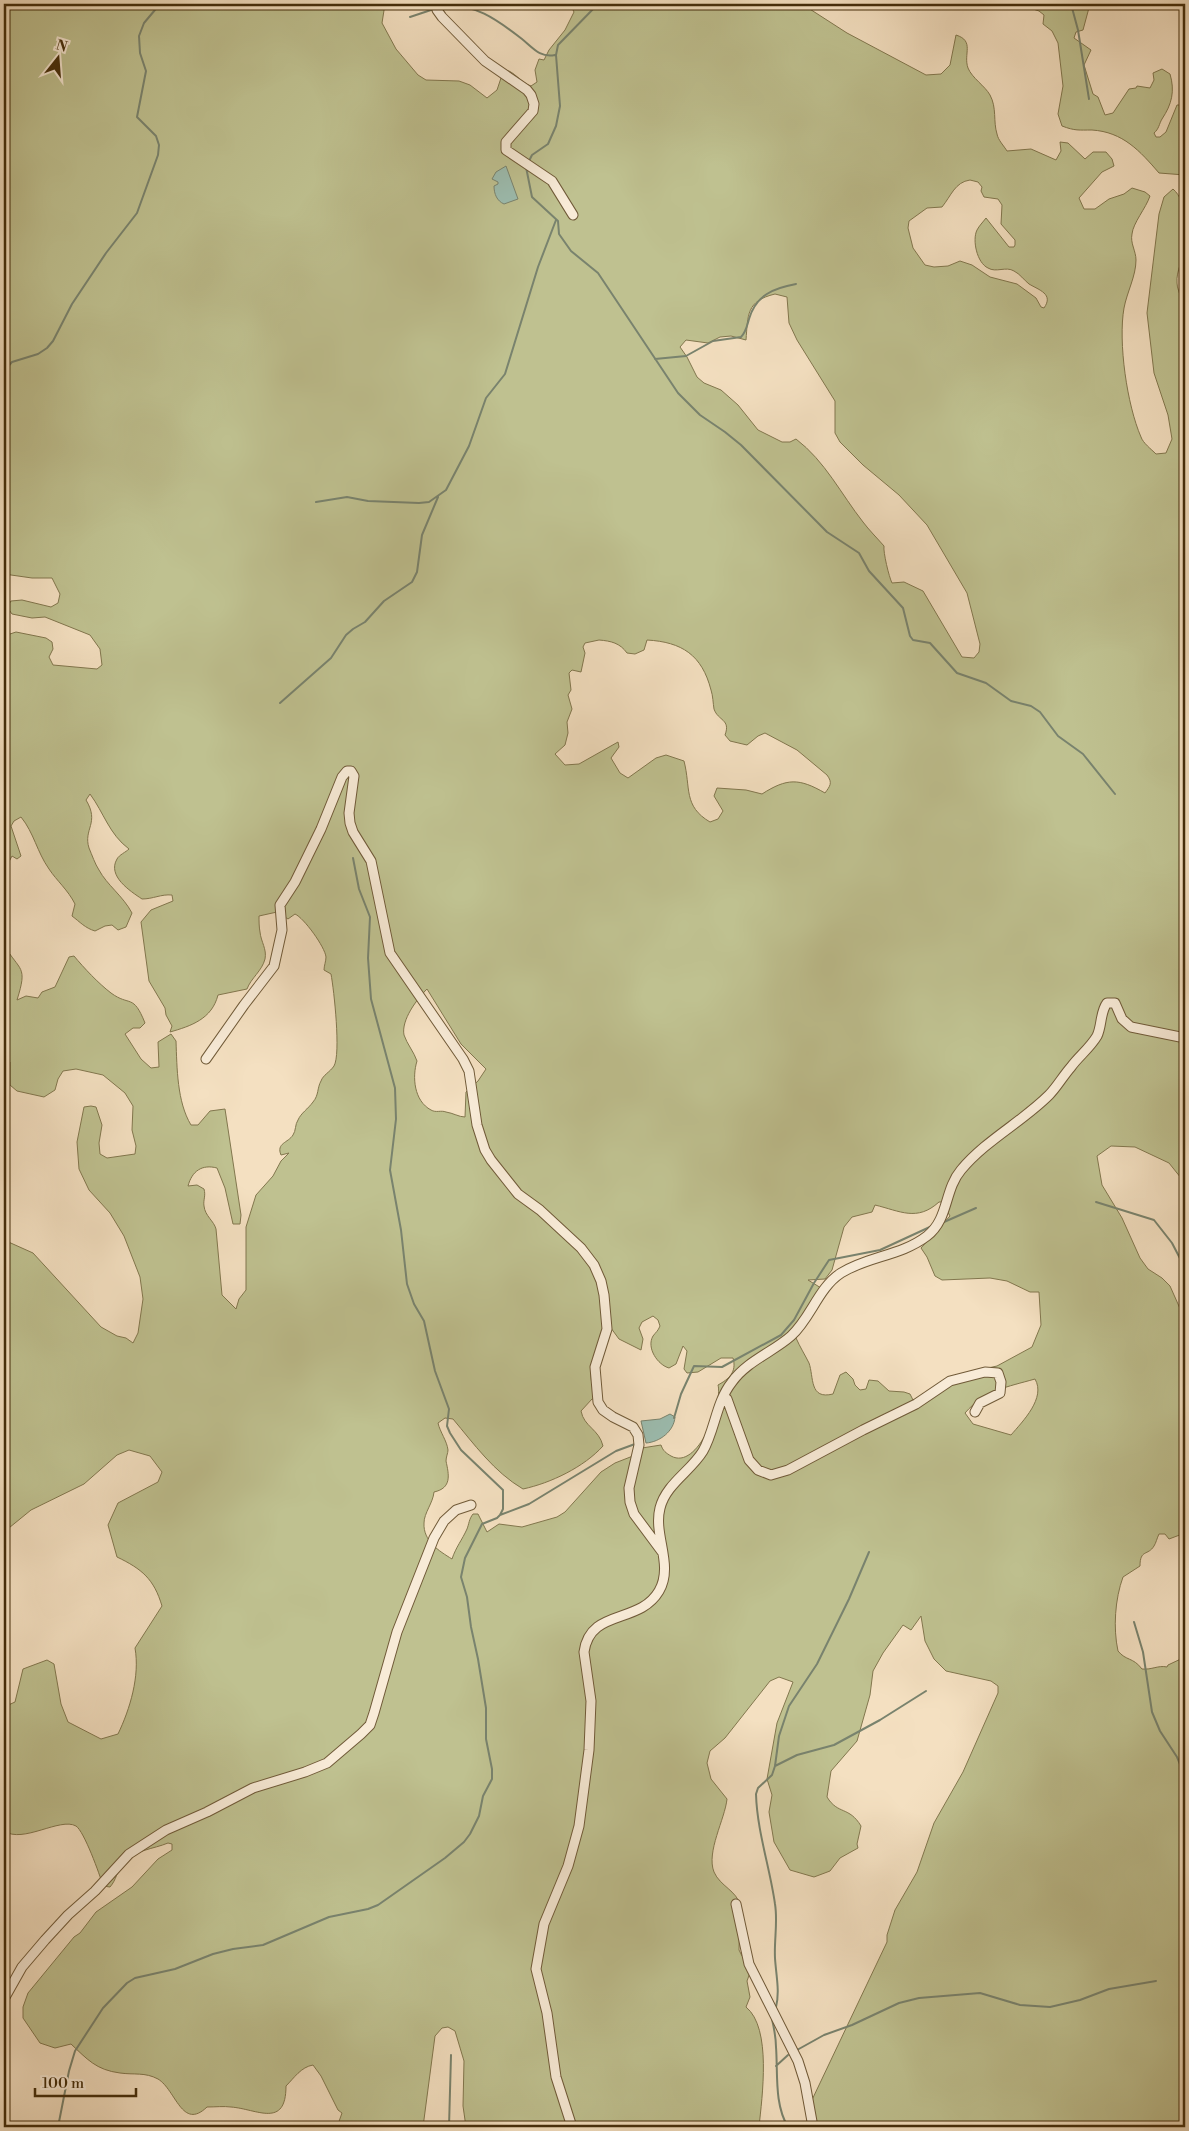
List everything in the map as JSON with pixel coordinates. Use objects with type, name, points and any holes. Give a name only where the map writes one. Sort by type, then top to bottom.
[{"type":"street","points":[[437,4],[437,10],[442,17],[485,61],[513,78],[531,95],[532,111],[506,142],[506,150],[552,182],[573,215]]},
{"type":"street","points":[[206,1059],[274,966],[282,930],[280,905],[321,829],[342,777],[346,771],[351,771],[354,776],[349,813],[350,823],[353,832],[371,860],[390,952],[463,1059],[469,1071],[477,1125],[485,1150],[518,1194],[540,1210],[581,1248],[594,1265],[601,1280],[607,1329],[595,1367],[597,1395],[603,1410],[633,1427],[638,1435],[639,1445],[629,1488],[630,1502],[634,1514],[663,1553]]},
{"type":"street","points":[[572,2127],[556,2077],[547,2013],[536,1968],[544,1924],[568,1866],[579,1826],[589,1750],[591,1701],[584,1652],[586,1644],[595,1628],[603,1623],[640,1610],[657,1594],[664,1575],[659,1520],[662,1502],[667,1492],[702,1453],[723,1397],[732,1381],[746,1367],[792,1335],[828,1285],[841,1273],[903,1250],[927,1236],[938,1225],[959,1173],[970,1160],[1050,1095],[1096,1038],[1106,1002],[1115,1002],[1122,1020],[1131,1027],[1185,1038]]},
{"type":"street","points":[[723,1397],[727,1399],[749,1460],[758,1470],[771,1475],[788,1470],[916,1404],[950,1381],[985,1372],[998,1374],[1001,1382],[1000,1393],[980,1403],[975,1412]]},
{"type":"street","points":[[4,1999],[22,1967],[45,1940],[68,1915],[95,1891],[128,1854],[166,1830],[207,1812],[253,1788],[327,1763],[370,1725],[397,1632],[434,1538],[444,1521],[456,1510],[471,1505]]},
{"type":"street","points":[[736,1904],[749,1964],[798,2061],[805,2083],[813,2127]]},
{"type":"green space","points":[[4,4],[124,4],[125,9],[129,4],[385,4],[382,23],[396,49],[418,75],[426,80],[459,81],[470,85],[487,98],[497,90],[503,72],[509,71],[531,86],[537,82],[535,70],[539,59],[544,60],[549,50],[565,30],[574,12],[571,6],[565,4],[802,4],[847,33],[926,75],[941,74],[950,65],[956,35],[967,44],[967,63],[970,72],[990,95],[998,136],[1007,151],[1031,149],[1056,160],[1061,151],[1060,142],[1068,143],[1085,159],[1093,152],[1106,152],[1112,159],[1114,166],[1102,172],[1079,198],[1084,209],[1095,209],[1109,199],[1124,194],[1132,188],[1145,192],[1150,196],[1132,234],[1136,266],[1124,308],[1122,338],[1125,373],[1136,424],[1143,441],[1156,454],[1166,453],[1172,439],[1168,415],[1154,373],[1147,313],[1159,214],[1164,197],[1173,189],[1178,194],[1184,208],[1186,233],[1185,248],[1177,279],[1177,287],[1181,298],[1185,299],[1185,1183],[1169,1163],[1135,1147],[1111,1146],[1097,1156],[1102,1185],[1122,1218],[1140,1258],[1148,1269],[1170,1286],[1182,1313],[1185,1311],[1185,1533],[1169,1539],[1165,1534],[1159,1534],[1152,1549],[1141,1557],[1140,1566],[1123,1577],[1118,1595],[1115,1623],[1118,1651],[1142,1669],[1167,1667],[1185,1657],[1185,2127],[816,2127],[811,2102],[887,1942],[887,1935],[895,1910],[917,1872],[934,1823],[963,1772],[998,1693],[998,1686],[991,1681],[946,1671],[934,1659],[925,1641],[921,1616],[911,1630],[903,1625],[883,1653],[873,1671],[870,1695],[857,1741],[831,1771],[827,1797],[831,1803],[857,1820],[861,1826],[857,1844],[858,1848],[840,1858],[830,1871],[814,1877],[790,1870],[774,1842],[769,1812],[772,1795],[767,1779],[777,1723],[793,1682],[779,1677],[770,1681],[725,1738],[710,1751],[707,1763],[711,1779],[727,1799],[714,1845],[712,1864],[717,1877],[736,1896],[740,1905],[739,1950],[742,1956],[748,1959],[751,1970],[747,1981],[750,1997],[746,2007],[754,2017],[762,2046],[763,2081],[759,2127],[466,2127],[463,2106],[464,2061],[455,2031],[448,2027],[442,2028],[435,2036],[423,2127],[337,2127],[342,2113],[338,2110],[321,2076],[313,2065],[301,2070],[286,2086],[285,2099],[281,2108],[275,2112],[260,2113],[241,2108],[207,2107],[198,2113],[191,2114],[185,2112],[158,2079],[104,2069],[92,2063],[71,2044],[55,2048],[40,2043],[23,2018],[23,2007],[28,1993],[96,1912],[132,1887],[158,1859],[172,1850],[172,1844],[168,1843],[144,1850],[127,1859],[110,1887],[103,1886],[87,1844],[76,1826],[69,1824],[61,1825],[21,1834],[12,1834],[4,1831],[4,1707],[15,1702],[23,1669],[47,1660],[54,1664],[61,1704],[68,1722],[101,1739],[118,1734],[133,1692],[136,1670],[135,1648],[162,1606],[155,1589],[146,1576],[117,1557],[108,1525],[118,1503],[158,1482],[162,1472],[150,1456],[129,1450],[117,1455],[84,1484],[31,1510],[4,1532],[4,1240],[33,1253],[101,1327],[133,1343],[138,1333],[143,1299],[140,1277],[124,1236],[110,1213],[89,1190],[79,1169],[77,1142],[84,1107],[96,1107],[102,1125],[99,1143],[100,1154],[107,1158],[135,1154],[136,1146],[132,1130],[133,1106],[125,1093],[103,1075],[76,1069],[63,1071],[58,1079],[55,1090],[44,1097],[17,1091],[10,1085],[10,1062],[4,1061],[4,945],[22,974],[17,1000],[26,996],[38,998],[42,992],[55,987],[69,957],[74,956],[106,989],[117,997],[131,1002],[137,1008],[145,1023],[140,1028],[133,1028],[125,1034],[141,1059],[151,1068],[159,1067],[158,1042],[171,1034],[176,1041],[180,1095],[186,1116],[191,1125],[198,1125],[210,1111],[225,1109],[241,1215],[240,1224],[233,1224],[225,1188],[217,1168],[207,1167],[198,1170],[192,1176],[188,1186],[197,1185],[204,1189],[205,1210],[216,1229],[222,1295],[236,1309],[239,1299],[246,1290],[246,1227],[256,1195],[273,1176],[281,1161],[289,1153],[281,1155],[281,1146],[295,1132],[296,1123],[315,1099],[322,1079],[334,1066],[337,1036],[331,974],[324,970],[325,952],[318,940],[299,917],[295,914],[288,919],[277,912],[259,916],[265,959],[247,989],[218,995],[206,1016],[193,1024],[170,1032],[172,1026],[166,1015],[165,1008],[149,981],[141,922],[151,910],[173,901],[172,895],[142,899],[121,882],[117,877],[115,865],[118,858],[129,849],[116,837],[90,794],[86,800],[92,815],[88,836],[89,848],[102,875],[132,913],[126,927],[118,930],[112,925],[95,931],[85,927],[72,916],[75,904],[45,863],[29,829],[21,817],[14,821],[11,826],[21,856],[17,859],[12,856],[4,871],[4,636],[16,632],[46,638],[52,642],[53,649],[49,657],[53,665],[97,669],[102,665],[100,649],[90,635],[45,617],[32,618],[12,614],[7,607],[11,601],[22,600],[51,607],[58,603],[60,594],[52,578],[32,578],[4,574]],"holes":[[[965,181],[978,182],[982,187],[981,191],[984,197],[998,199],[1002,205],[1001,224],[1015,240],[1014,247],[1009,247],[986,218],[978,228],[975,239],[976,251],[981,261],[991,269],[1011,270],[1044,293],[1047,299],[1044,308],[1041,307],[1036,298],[1017,284],[990,277],[972,265],[960,261],[948,266],[934,267],[925,265],[913,248],[908,228],[909,221],[927,208],[942,207],[954,190]],[[775,294],[787,297],[789,323],[797,340],[835,401],[835,433],[840,442],[863,465],[899,495],[927,525],[967,593],[980,644],[979,652],[974,658],[962,657],[923,591],[904,582],[892,583],[886,565],[884,546],[863,522],[816,457],[796,439],[790,442],[782,442],[758,430],[738,405],[721,390],[704,383],[697,377],[680,347],[686,340],[708,343],[720,337],[731,336],[746,340],[748,316],[750,310],[759,301]],[[599,640],[611,642],[627,653],[635,654],[644,650],[647,640],[659,641],[680,647],[696,659],[702,668],[712,692],[714,709],[725,723],[725,735],[730,741],[747,745],[765,733],[797,750],[827,775],[830,782],[828,788],[825,793],[808,785],[793,782],[779,785],[762,794],[746,790],[717,788],[714,796],[723,811],[718,819],[710,822],[696,810],[689,796],[684,761],[666,755],[656,758],[628,778],[620,773],[611,758],[619,747],[618,742],[579,764],[565,765],[555,754],[565,745],[568,733],[567,722],[572,709],[568,695],[571,690],[569,673],[572,670],[581,672],[585,653],[583,647],[585,643]],[[427,989],[461,1044],[486,1069],[478,1081],[466,1092],[465,1117],[444,1111],[431,1110],[425,1106],[418,1095],[415,1081],[417,1061],[405,1038],[404,1029],[407,1016]],[[942,1202],[950,1216],[921,1248],[935,1276],[942,1280],[990,1278],[1007,1281],[1030,1292],[1039,1292],[1041,1325],[1032,1347],[997,1366],[979,1370],[947,1383],[916,1406],[910,1394],[889,1391],[878,1381],[869,1380],[866,1389],[860,1390],[846,1372],[840,1375],[833,1394],[820,1394],[816,1391],[809,1363],[796,1338],[817,1309],[826,1291],[808,1280],[825,1279],[832,1270],[844,1227],[852,1217],[872,1212],[875,1205],[900,1212],[923,1212]],[[653,1316],[658,1320],[660,1326],[651,1341],[652,1351],[657,1360],[669,1368],[676,1364],[683,1346],[687,1351],[684,1369],[687,1373],[698,1372],[721,1358],[733,1358],[733,1371],[729,1378],[718,1385],[717,1406],[699,1445],[690,1454],[681,1458],[669,1455],[661,1445],[642,1448],[638,1454],[615,1463],[601,1472],[565,1512],[557,1517],[522,1527],[499,1524],[487,1532],[478,1514],[473,1514],[452,1559],[433,1545],[426,1535],[424,1519],[434,1492],[444,1487],[448,1480],[446,1461],[448,1451],[438,1423],[445,1418],[453,1419],[494,1466],[523,1489],[556,1478],[586,1461],[603,1446],[601,1440],[585,1421],[581,1411],[592,1399],[596,1398],[591,1378],[591,1369],[608,1324],[619,1339],[641,1350],[643,1339],[639,1328],[642,1322]],[[1035,1379],[1038,1386],[1038,1394],[1032,1409],[1011,1435],[973,1424],[965,1413],[973,1405],[989,1394]]]},
{"type":"green space","points":[[1026,4],[1090,4],[1083,30],[1076,32],[1074,38],[1091,50],[1084,65],[1093,94],[1098,97],[1105,115],[1113,113],[1129,89],[1136,88],[1137,86],[1150,88],[1154,80],[1153,73],[1162,69],[1170,74],[1172,92],[1170,103],[1154,133],[1156,137],[1160,137],[1166,132],[1177,105],[1185,105],[1185,175],[1159,173],[1138,150],[1113,134],[1062,126],[1058,114],[1063,86],[1058,43],[1052,31],[1043,24],[1044,15],[1027,7]]},
{"type":"shaded area","points":[[506,166],[518,199],[504,204],[496,197],[494,186],[498,182],[492,179],[496,172]]},
{"type":"shaded area","points":[[670,1414],[675,1417],[669,1431],[661,1438],[646,1443],[641,1421],[660,1419]]},
{"type":"waterway","points":[[4,371],[12,362],[38,354],[53,341],[72,304],[106,253],[137,213],[158,155],[159,145],[156,136],[137,117],[146,71],[140,53],[139,36],[144,23],[160,4]]},
{"type":"waterway","points":[[529,161],[532,155],[548,144],[556,126],[560,106],[556,55],[558,45],[598,4]]},
{"type":"waterway","points":[[1071,4],[1078,30],[1089,99]]},
{"type":"waterway","points":[[441,7],[452,6],[474,9],[504,25],[541,54],[555,55]]},
{"type":"waterway","points":[[410,17],[434,9]]},
{"type":"waterway","points":[[526,167],[532,197],[558,221],[559,234],[571,251],[598,273],[678,393],[700,415],[741,445],[827,532],[859,553],[869,571],[903,608],[910,636],[913,640],[930,643],[957,673],[986,683],[1011,701],[1031,706],[1040,712],[1058,736],[1083,754],[1115,794]]},
{"type":"waterway","points":[[316,502],[347,497],[368,501],[419,503],[429,502],[446,490],[469,446],[486,398],[505,374],[538,267],[556,220]]},
{"type":"waterway","points":[[655,359],[686,356],[713,341],[741,337],[752,311],[761,298],[780,288],[796,284]]},
{"type":"waterway","points":[[280,703],[331,658],[346,635],[365,622],[384,601],[412,582],[417,572],[422,535],[438,497]]},
{"type":"waterway","points":[[353,858],[359,889],[370,917],[368,958],[371,999],[395,1088],[396,1119],[390,1170],[401,1230],[407,1284],[414,1304],[424,1321],[435,1371],[449,1409],[447,1426],[461,1450],[503,1490],[503,1509],[500,1515]]},
{"type":"waterway","points":[[1096,1202],[1154,1220],[1172,1243],[1185,1268]]},
{"type":"waterway","points":[[944,1222],[976,1208]]},
{"type":"waterway","points":[[674,1418],[681,1394],[694,1366],[722,1367],[781,1335],[794,1320],[829,1260],[880,1250],[932,1226]]},
{"type":"waterway","points":[[58,2127],[75,2051],[103,2008],[127,1983],[135,1978],[175,1969],[213,1954],[263,1945],[329,1917],[368,1909],[378,1905],[445,1858],[464,1842],[479,1816],[483,1796],[492,1779],[486,1739],[486,1708],[467,1597],[461,1577],[465,1558],[482,1524],[529,1504],[616,1451],[635,1444]]},
{"type":"waterway","points":[[776,2007],[778,1989],[775,1951],[776,1911],[761,1836],[756,1794],[758,1788],[772,1775],[779,1736],[789,1706],[817,1664],[849,1599],[869,1552]]},
{"type":"waterway","points":[[1134,1622],[1143,1652],[1152,1712],[1160,1731],[1177,1757],[1185,1776]]},
{"type":"waterway","points":[[775,1766],[797,1755],[834,1745],[880,1720],[926,1691]]},
{"type":"waterway","points":[[797,2050],[824,2035],[852,2025],[899,2003],[919,1998],[980,1993],[1020,2005],[1050,2007],[1080,2000],[1109,1989],[1156,1981]]},
{"type":"waterway","points":[[772,2019],[776,2040],[779,2098],[788,2127]]},
{"type":"waterway","points":[[449,2127],[451,2055]]},
{"type":"waterway","points":[[776,2066],[788,2055]]}]
